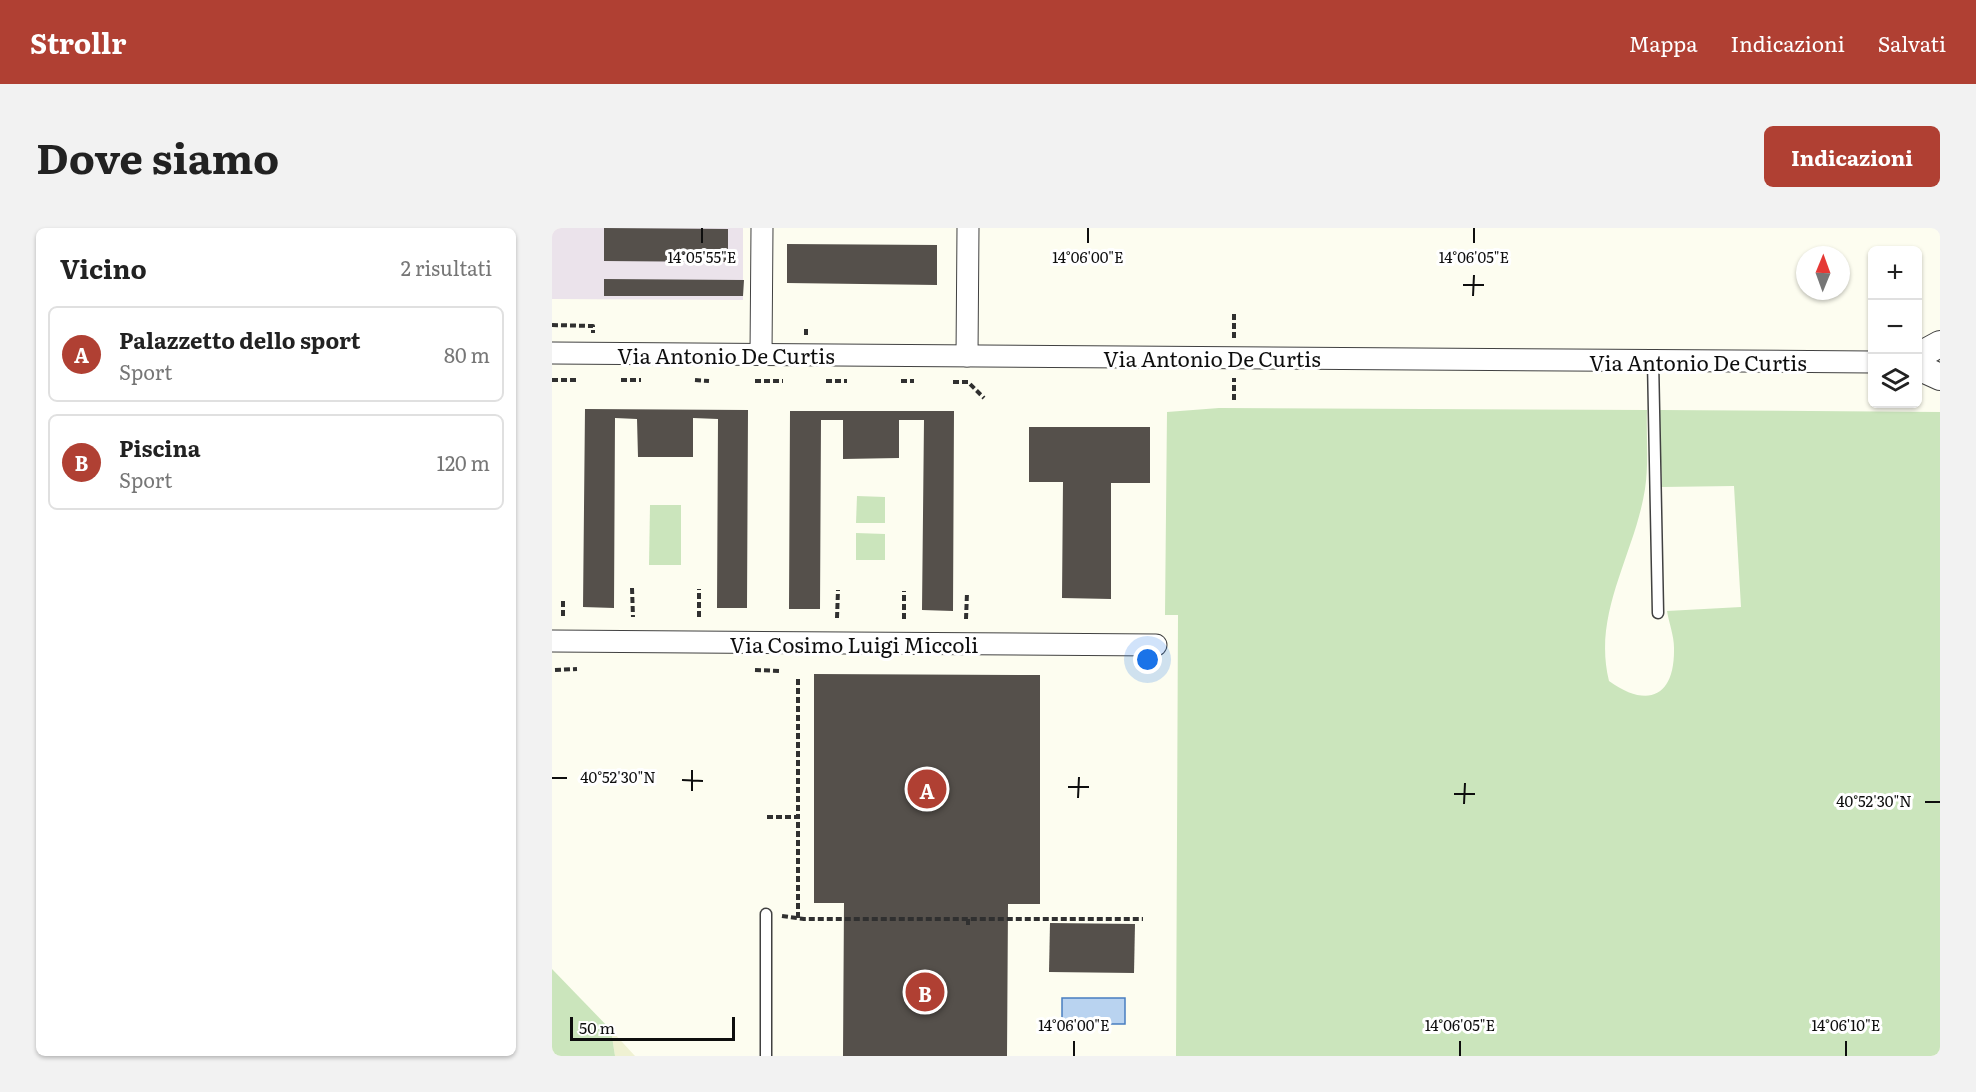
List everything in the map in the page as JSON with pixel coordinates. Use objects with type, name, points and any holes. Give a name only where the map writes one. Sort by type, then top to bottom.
[{"type":"street","points":[[761,354],[762,228]]},
{"type":"street","points":[[968,228],[968,356]]},
{"type":"street","name":"Via Antonio De Curtis","points":[[552,353],[1868,362]]},
{"type":"street","name":"Via Cosimo Luigi Miccoli","points":[[552,641],[1156,645]]},
{"type":"lane","points":[[1653,360],[1661,551],[1658,613]]},
{"type":"lane","points":[[766,914],[766,1056]]},
{"type":"path","points":[[552,380],[578,380]]},
{"type":"path","points":[[621,380],[641,380]]},
{"type":"path","points":[[695,380],[709,381]]},
{"type":"path","points":[[755,381],[783,381]]},
{"type":"path","points":[[826,381],[847,381]]},
{"type":"path","points":[[901,381],[914,381]]},
{"type":"path","points":[[952,382],[968,382],[984,398]]},
{"type":"path","points":[[632,588],[633,617]]},
{"type":"path","points":[[699,589],[699,617]]},
{"type":"path","points":[[837,618],[838,590]]},
{"type":"path","points":[[904,591],[904,619]]},
{"type":"path","points":[[966,619],[967,593]]},
{"type":"path","points":[[563,598],[563,616]]},
{"type":"path","points":[[555,670],[577,669]]},
{"type":"path","points":[[755,670],[781,671]]},
{"type":"path","points":[[798,679],[798,918]]},
{"type":"path","points":[[767,817],[798,817]]},
{"type":"path","points":[[766,914],[798,918],[1143,920]]},
{"type":"path","points":[[968,919],[968,927]]},
{"type":"shaded area","points":[[552,228],[743,228],[743,300],[552,299]]},
{"type":"green space","points":[[1219,408],[1647,410],[1645,489],[1633,537],[1610,608],[1605,656],[1609,681],[1623,690],[1647,696],[1664,687],[1670,678],[1674,643],[1667,611],[1741,607],[1734,486],[1662,487],[1659,410],[1940,412],[1940,1056],[1176,1056],[1178,615],[1165,615],[1167,412]]},
{"type":"green space","points":[[857,496],[885,497],[885,523],[856,523]]},
{"type":"green space","points":[[650,505],[681,505],[681,565],[649,565]]},
{"type":"green space","points":[[856,533],[885,534],[885,560],[856,560]]},
{"type":"green space","points":[[552,969],[611,1030],[615,1056],[552,1056]]},
{"type":"green space","points":[[611,1030],[635,1056],[615,1056]]},
{"type":"water","points":[[1062,998],[1125,998],[1125,1024],[1062,1024]]},
{"type":"building","points":[[604,228],[728,229],[728,262],[604,261]]},
{"type":"building","points":[[787,244],[937,245],[937,285],[787,283]]},
{"type":"building","points":[[604,279],[744,280],[743,296],[604,296]]},
{"type":"building","points":[[585,409],[748,410],[747,608],[717,608],[718,419],[693,418],[693,457],[638,457],[637,419],[615,418],[614,608],[583,607]]},
{"type":"building","points":[[790,411],[954,411],[953,611],[922,610],[924,420],[899,420],[899,458],[843,459],[843,420],[821,420],[820,609],[789,609]]},
{"type":"building","points":[[1029,427],[1150,427],[1150,483],[1111,483],[1111,599],[1062,598],[1063,482],[1029,482]]},
{"type":"building","points":[[814,674],[1040,675],[1040,904],[1008,904],[1007,1056],[843,1056],[844,903],[814,903]]},
{"type":"building","points":[[1050,923],[1135,924],[1134,973],[1049,972]]},
{"type":"place","name":"Palazzetto dello sport","points":[[927,789]]},
{"type":"place","name":"Piscina","points":[[925,992]]}]
